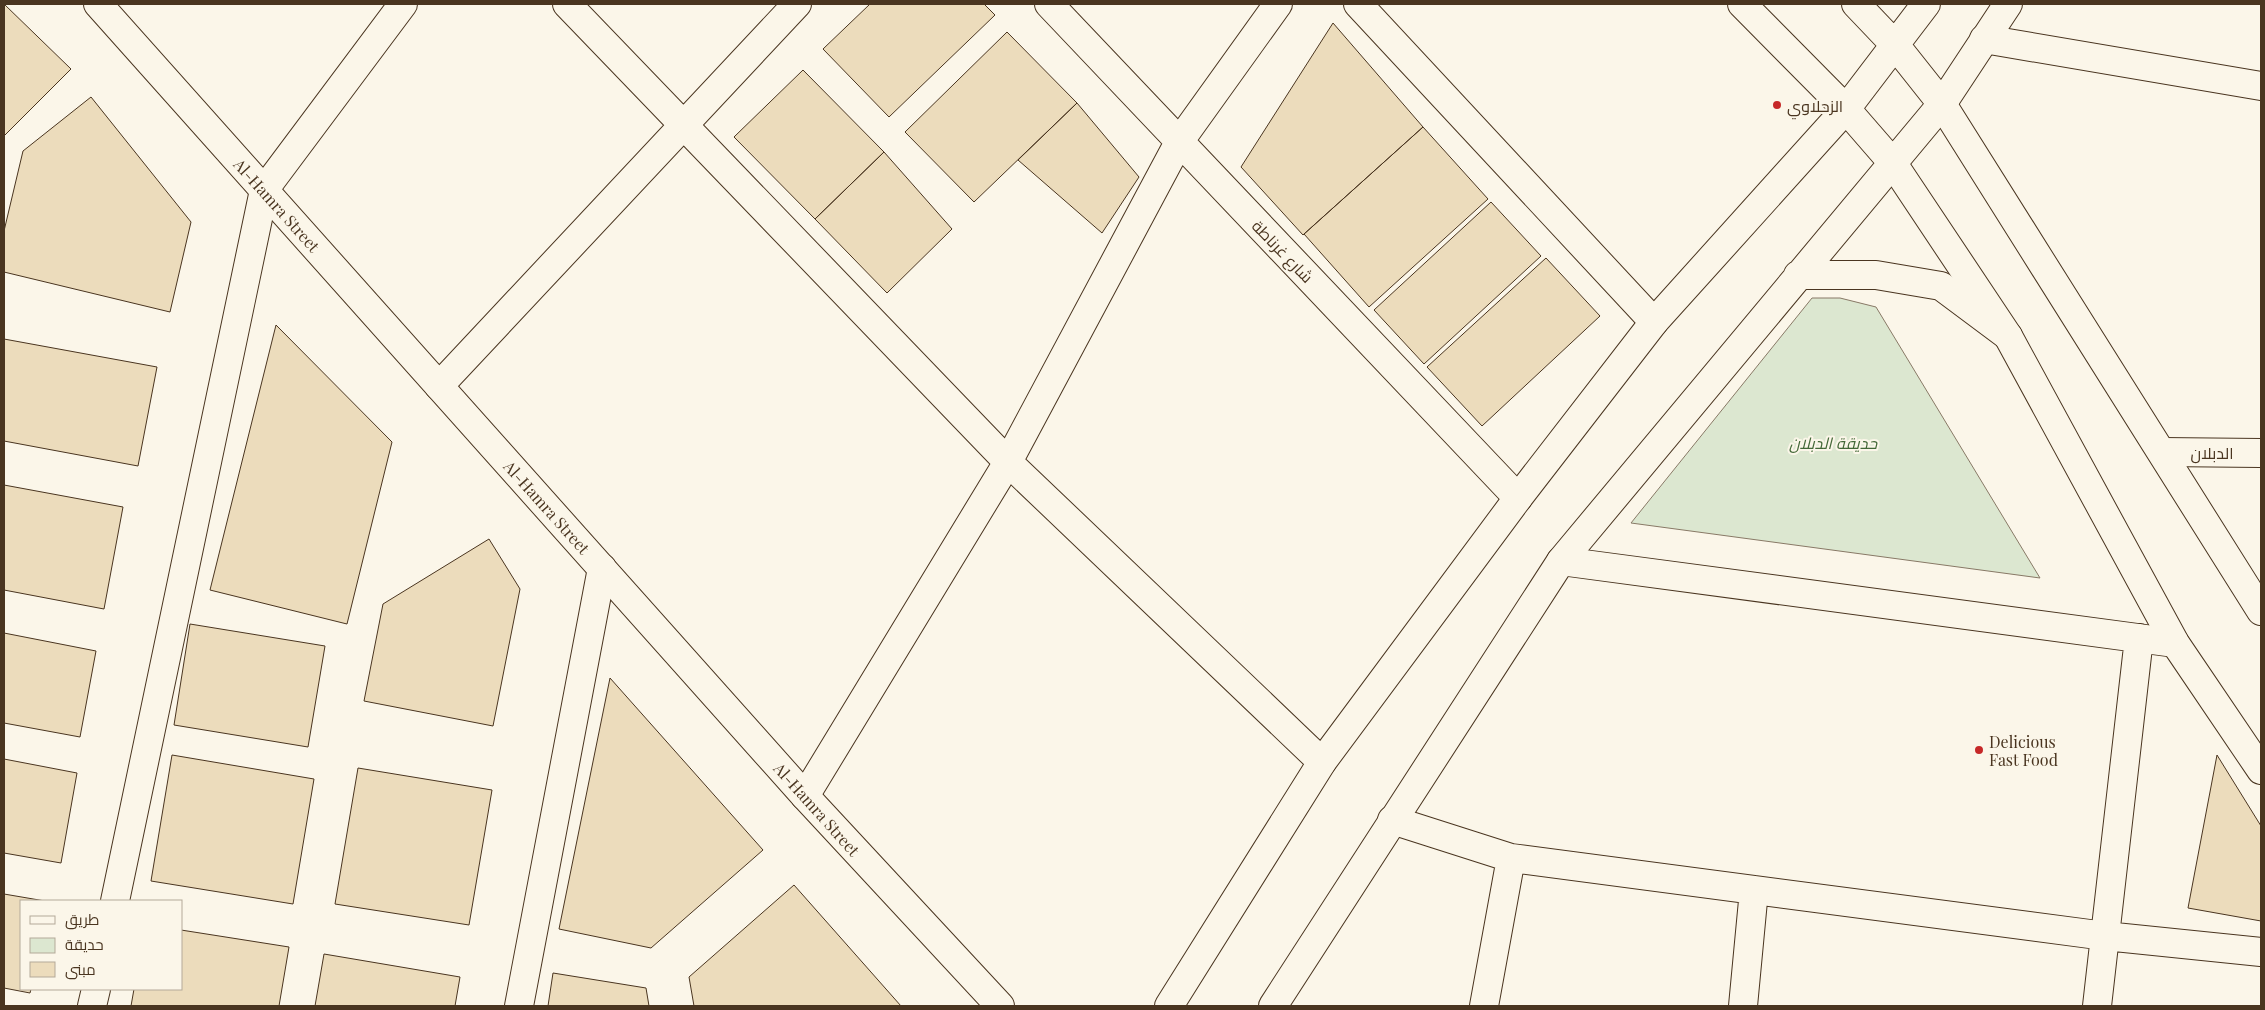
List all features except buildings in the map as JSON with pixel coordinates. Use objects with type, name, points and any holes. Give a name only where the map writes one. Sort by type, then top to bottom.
[{"type":"street","name":"Al-Hamra Street","points":[[98,4],[805,796],[1000,1006]]},
{"type":"street","points":[[114,900],[264,190],[403,4]]},
{"type":"street","points":[[567,4],[1008,462],[1322,762]]},
{"type":"street","points":[[439,386],[796,4]]},
{"type":"street","name":"شارع غرناطة","points":[[1049,4],[1518,498]]},
{"type":"street","points":[[805,796],[1008,462],[1180,142],[1278,4]]},
{"type":"street","points":[[1358,4],[1654,322]]},
{"type":"street","points":[[1742,4],[1846,110],[1892,162],[2008,336],[2175,643],[2261,770]]},
{"type":"street","points":[[1856,4],[1896,46],[1942,104],[2261,611]]},
{"type":"street","points":[[1169,1006],[1322,762],[1518,498],[1654,322],[1846,110],[1926,4]]},
{"type":"street","points":[[1273,1006],[1561,561],[1942,104],[2008,4]]},
{"type":"street","points":[[1984,39],[2261,86]]},
{"type":"street","points":[[1798,275],[1876,275],[1941,286],[2008,336]]},
{"type":"street","name":"الدبلان","points":[[2162,452],[2261,453]]},
{"type":"street","points":[[1561,561],[2175,643]]},
{"type":"street","points":[[519,1006],[602,568]]},
{"type":"street","points":[[2097,1006],[2139,638]]},
{"type":"street","points":[[1392,820],[1511,858],[2105,936],[2261,952]]},
{"type":"street","points":[[1484,1006],[1511,858]]},
{"type":"street","points":[[1743,1006],[1754,890]]},
{"type":"street","points":[[92,1006],[96,990]]},
{"type":"green space","name":"حديقة الدبلان","points":[[1812,298],[1840,298],[1876,307],[2040,578],[1631,523]]},
{"type":"place","name":"الزحلاوي","points":[[1777,105]]},
{"type":"place","name":"Delicious Fast Food","points":[[1979,750]]}]
